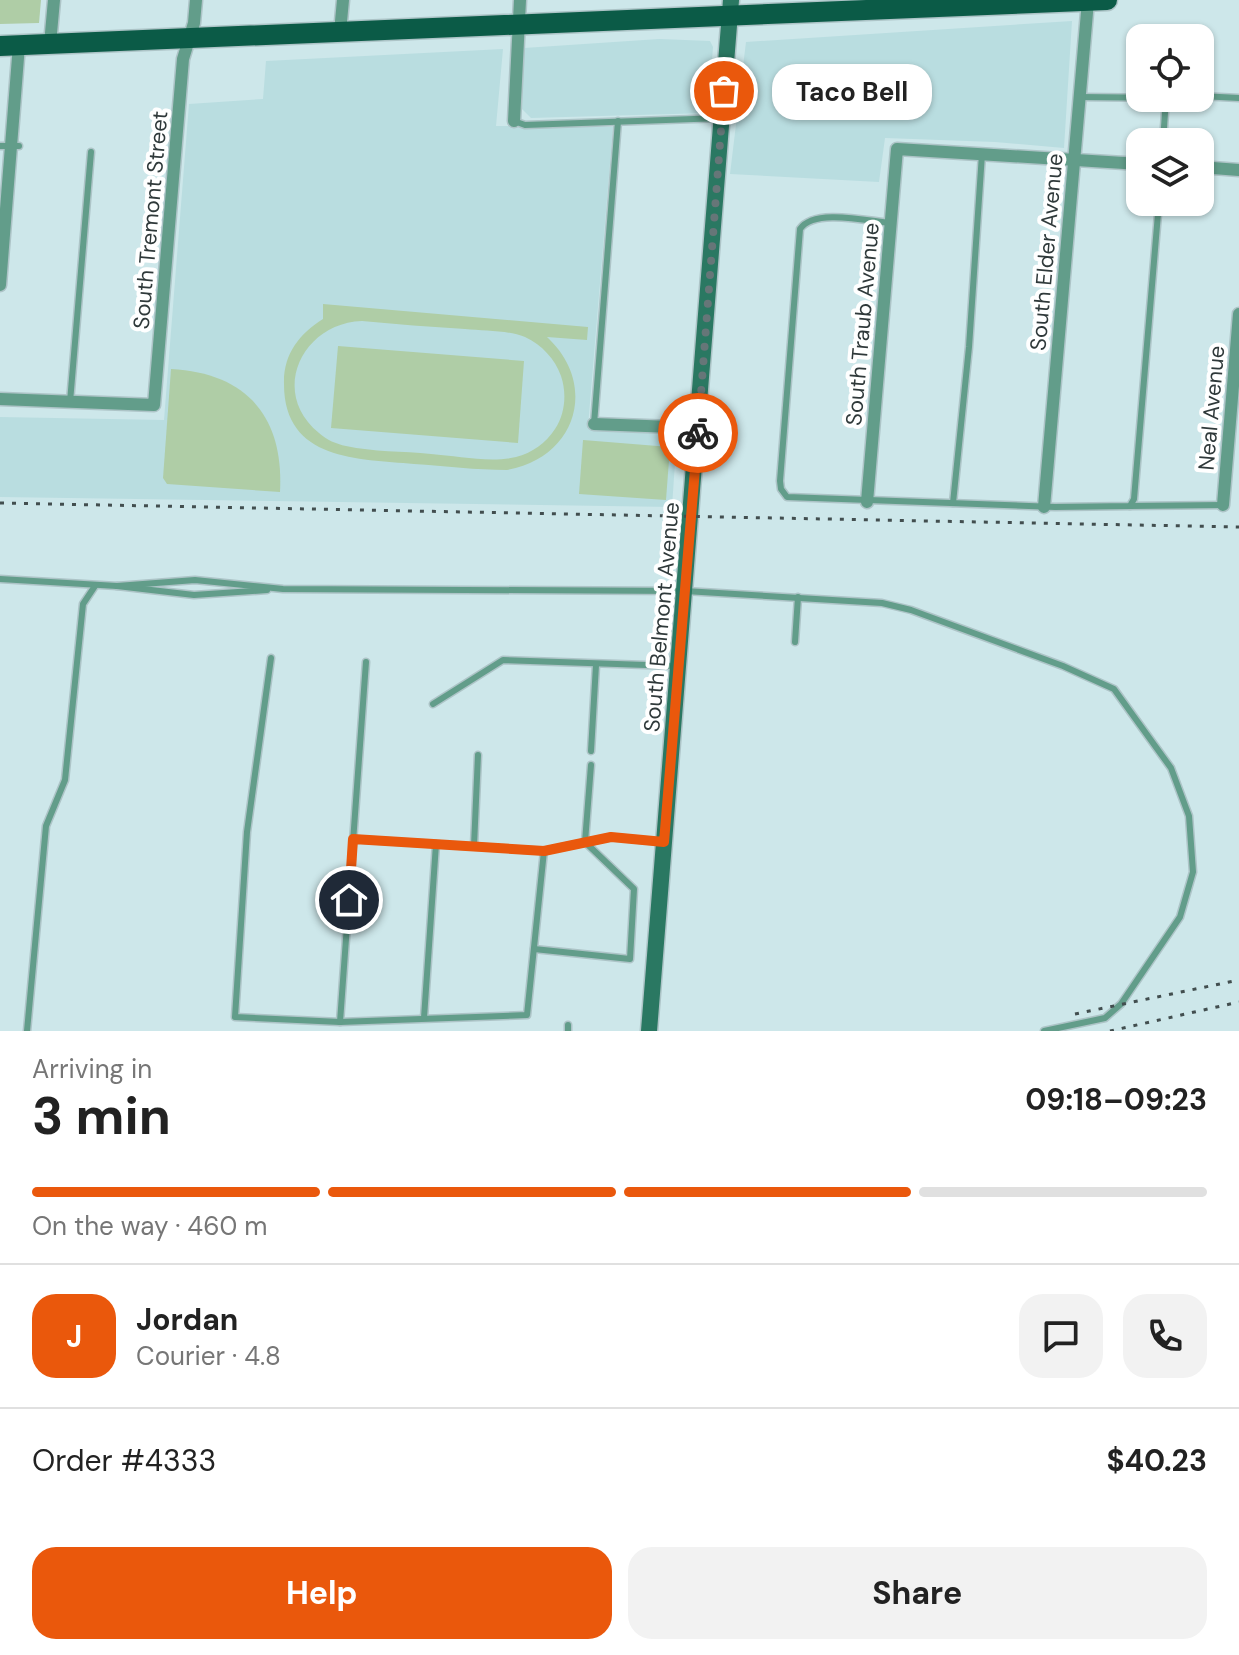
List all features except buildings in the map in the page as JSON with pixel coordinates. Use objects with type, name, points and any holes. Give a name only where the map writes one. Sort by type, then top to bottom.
[{"type":"main road","points":[[9,45],[519,24],[731,8],[1107,0]]},
{"type":"main road","name":"South Belmont Avenue","points":[[649,1031],[731,8]]},
{"type":"street","points":[[50,44],[54,0]]},
{"type":"street","name":"South Tremont Street","points":[[70,402],[154,405],[183,59],[195,19],[196,0]]},
{"type":"street","points":[[340,32],[343,0]]},
{"type":"street","points":[[514,121],[520,0]]},
{"type":"street","name":"South Elder Avenue","points":[[1044,507],[1088,1]]},
{"type":"street","points":[[0,285],[10,146],[9,45]]},
{"type":"street","name":"South Traub Avenue","points":[[867,502],[897,149],[982,154]]},
{"type":"street","points":[[982,154],[1126,163]]},
{"type":"street","points":[[1214,168],[1239,170]]},
{"type":"street","name":"Neal Avenue","points":[[1223,505],[1236,391],[1239,314]]},
{"type":"street","points":[[0,399],[70,402]]},
{"type":"street","points":[[594,424],[698,428]]},
{"type":"lane","points":[[1079,97],[1126,98]]},
{"type":"lane","points":[[1214,97],[1239,98]]},
{"type":"lane","points":[[514,121],[525,125],[722,118]]},
{"type":"lane","points":[[594,424],[618,121]]},
{"type":"lane","points":[[70,402],[91,152]]},
{"type":"lane","points":[[953,503],[970,331],[982,154]]},
{"type":"lane","points":[[891,223],[820,216],[803,223],[797,245],[785,396],[781,489],[787,497],[795,500],[1044,507],[1223,505]]},
{"type":"lane","points":[[1130,506],[1134,499],[1158,216]]},
{"type":"lane","points":[[0,579],[95,586],[195,580],[283,589]]},
{"type":"lane","points":[[75,585],[83,604]]},
{"type":"lane","points":[[27,1031],[46,826],[65,780],[83,604],[95,586]]},
{"type":"lane","points":[[117,586],[194,595],[283,589],[685,591],[882,603],[911,610],[1063,666],[1114,689],[1171,768],[1189,816],[1193,872],[1180,917],[1128,994],[1105,1018],[1044,1031]]},
{"type":"lane","points":[[795,642],[798,597]]},
{"type":"lane","points":[[271,658],[247,832],[235,1017],[340,1022],[527,1015],[544,851]]},
{"type":"lane","points":[[433,704],[503,660],[679,666]]},
{"type":"lane","points":[[340,1022],[366,662]]},
{"type":"lane","points":[[591,751],[596,665]]},
{"type":"lane","points":[[474,846],[478,755]]},
{"type":"lane","points":[[585,842],[591,765]]},
{"type":"lane","points":[[353,839],[544,851],[611,837],[664,842]]},
{"type":"lane","points":[[534,949],[630,959],[634,889],[585,842]]},
{"type":"lane","points":[[424,1018],[436,844]]},
{"type":"shaded area","points":[[1072,21],[1064,148],[885,138],[879,182],[730,174],[746,42]]},
{"type":"shaded area","points":[[659,39],[710,41],[713,47],[708,113],[531,118],[522,109],[524,48]]},
{"type":"shaded area","points":[[503,49],[496,126],[613,127],[588,427],[677,433],[672,507],[0,497],[0,417],[164,420],[189,104],[263,99],[266,61]]},
{"type":"green space","points":[[0,0],[41,0],[39,23],[0,24]]},
{"type":"green space","points":[[323,304],[588,327],[587,340],[547,337],[563,356],[572,376],[575,397],[572,417],[564,435],[550,451],[531,463],[507,470],[370,460],[328,451],[311,442],[297,428],[287,409],[284,384],[286,364],[294,346],[323,319]],"holes":[[[362,321],[503,332],[531,340],[551,358],[561,376],[564,404],[558,423],[538,447],[506,459],[367,449],[328,440],[304,417],[296,399],[295,381],[299,363],[309,347],[323,334],[341,325]]]},
{"type":"green space","points":[[338,346],[524,361],[518,443],[331,428]]},
{"type":"green space","points":[[171,369],[221,379],[256,404],[275,442],[280,465],[280,492],[167,484],[163,478]]},
{"type":"green space","points":[[583,440],[670,447],[666,500],[579,494]]},
{"type":"railway","points":[[0,503],[1239,527]]},
{"type":"railway","points":[[1075,1014],[1239,980]]},
{"type":"railway","points":[[1110,1031],[1239,1002]]},
{"type":"way so far","points":[[698,433],[724,91]]},
{"type":"place","name":"Taco Bell","points":[[724,91]]},
{"type":"route","points":[[349,900],[353,839],[544,851],[611,837],[664,842],[698,433]]}]
